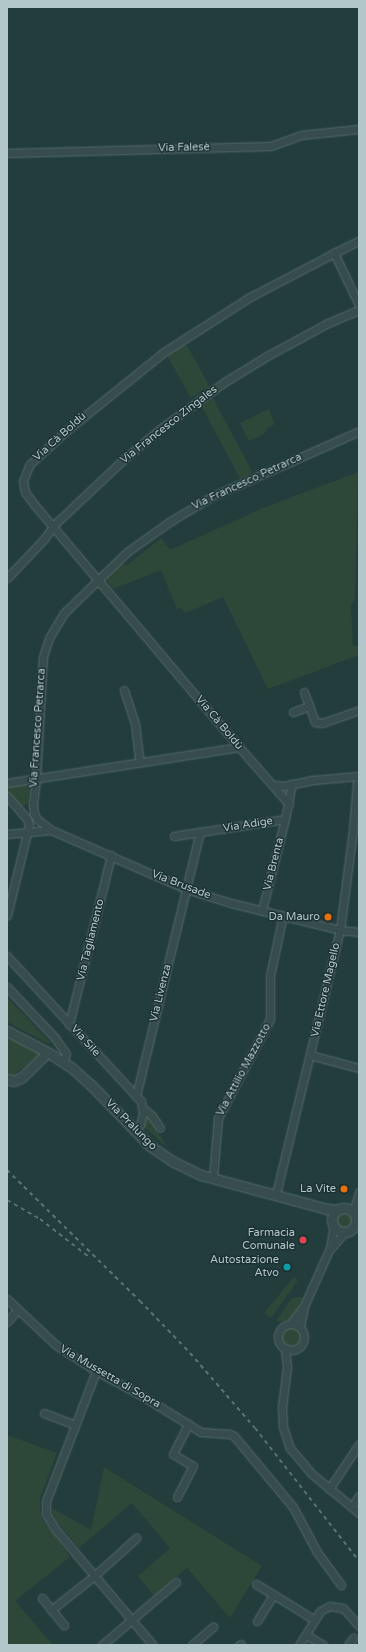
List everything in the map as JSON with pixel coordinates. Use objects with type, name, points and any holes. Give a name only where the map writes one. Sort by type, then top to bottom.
[{"type":"street","name":"Via Falesè","points":[[7,153],[271,146],[301,135],[359,129]]},
{"type":"street","name":"Via Cà Boldù","points":[[289,804],[53,528],[25,492],[23,481],[30,464],[71,426],[164,352],[250,297],[334,252],[359,242]]},
{"type":"street","points":[[334,252],[359,305]]},
{"type":"street","name":"Via Francesco Zingales","points":[[7,578],[55,524],[125,458],[195,403],[267,356],[328,323],[359,310]]},
{"type":"street","name":"Via Francesco Petrarca","points":[[33,806],[43,665],[46,646],[53,629],[64,613],[145,538],[195,506],[251,478],[359,431]]},
{"type":"street","points":[[124,690],[135,724],[140,762]]},
{"type":"street","points":[[304,692],[315,722],[322,723],[359,710]]},
{"type":"street","points":[[293,712],[309,706]]},
{"type":"street","points":[[7,783],[239,747]]},
{"type":"street","points":[[273,786],[313,780],[341,778],[351,783],[358,778]]},
{"type":"street","name":"Via Ettore Magello","points":[[276,1194],[340,930],[356,831],[358,778]]},
{"type":"street","name":"Via Adige","points":[[174,836],[285,819],[292,784]]},
{"type":"street","points":[[7,796],[28,822],[27,832],[7,915]]},
{"type":"street","points":[[17,808],[20,810],[33,806],[37,819],[51,830]]},
{"type":"street","name":"Via Brenta","points":[[262,910],[285,819]]},
{"type":"street","name":"Via Brusade","points":[[7,834],[51,830],[186,889],[340,930],[359,932]]},
{"type":"street","points":[[186,889],[200,832]]},
{"type":"street","name":"Via Tagliamento","points":[[69,1024],[111,855]]},
{"type":"street","name":"Via Livenza","points":[[136,1096],[186,889]]},
{"type":"street","name":"Via Attilio Mazzotto","points":[[213,1178],[218,1118],[270,1019],[270,976],[282,915]]},
{"type":"street","name":"Via Sile","points":[[7,956],[136,1096],[144,1109],[152,1116],[160,1128]]},
{"type":"street","points":[[7,987],[55,1038],[66,1054],[63,1062]]},
{"type":"street","name":"Via Pralungo","points":[[7,1031],[47,1055],[63,1062],[91,1085],[154,1149],[187,1170],[315,1205],[338,1210],[345,1208],[356,1215]]},
{"type":"street","points":[[7,1079],[13,1081],[21,1078],[47,1055]]},
{"type":"street","points":[[310,1055],[359,1068]]},
{"type":"street","points":[[135,1130],[141,1122],[144,1109]]},
{"type":"street","points":[[330,1248],[345,1232],[357,1227],[356,1215],[359,1192]]},
{"type":"street","name":"Via Pralungo","points":[[315,1205],[339,1231],[345,1232]]},
{"type":"street","points":[[304,1306],[300,1327],[305,1338],[301,1346],[296,1349],[291,1350],[285,1348],[279,1343],[278,1333],[283,1326],[291,1323],[304,1306],[330,1248],[334,1215],[338,1210]]},
{"type":"street","name":"Via Mussetta di Sopra","points":[[7,1299],[56,1345],[96,1371],[139,1394],[202,1432],[230,1434],[234,1436],[293,1507],[317,1552],[341,1585]]},
{"type":"street","points":[[7,1322],[18,1309]]},
{"type":"street","points":[[291,1323],[300,1327]]},
{"type":"street","points":[[285,1348],[287,1367],[282,1407],[286,1439],[290,1448],[296,1457],[329,1489],[359,1512]]},
{"type":"street","points":[[287,1367],[296,1349]]},
{"type":"street","points":[[96,1371],[46,1501],[45,1509],[48,1519],[56,1530],[153,1645]]},
{"type":"street","points":[[44,1413],[76,1425]]},
{"type":"street","points":[[177,1498],[193,1466],[173,1454],[188,1424]]},
{"type":"street","points":[[329,1489],[359,1444]]},
{"type":"street","points":[[352,1507],[359,1496]]},
{"type":"street","points":[[51,1610],[94,1576],[136,1538]]},
{"type":"street","points":[[102,1645],[176,1582]]},
{"type":"street","points":[[256,1584],[315,1620]]},
{"type":"street","points":[[257,1621],[273,1595]]},
{"type":"street","points":[[42,1598],[64,1625]]},
{"type":"street","points":[[300,1645],[320,1611],[326,1607],[336,1605],[346,1611],[359,1626]]},
{"type":"street","points":[[192,1645],[213,1627]]},
{"type":"street","points":[[306,1635],[323,1645]]},
{"type":"street","points":[[348,1645],[353,1638]]},
{"type":"green space","points":[[186,344],[210,387],[191,398],[167,355]]},
{"type":"green space","points":[[213,398],[252,472],[240,479],[201,405]]},
{"type":"green space","points":[[269,409],[275,424],[267,428],[264,434],[249,441],[240,423]]},
{"type":"green space","points":[[358,472],[355,599],[351,604],[353,646],[358,646],[359,655],[268,689],[223,597],[185,613],[181,608],[177,609],[161,570],[113,589],[108,583],[108,577],[122,563],[126,566],[161,538],[170,550],[263,508]]},
{"type":"green space","points":[[22,783],[28,785],[30,791],[28,803],[22,807],[8,794],[8,791],[9,786]]},
{"type":"green space","points":[[7,997],[50,1042],[49,1044],[7,1022]]},
{"type":"green space","points":[[7,1036],[40,1053],[14,1075],[7,1075]]},
{"type":"green space","points":[[147,1118],[150,1119],[167,1147],[143,1126]]},
{"type":"green space","points":[[344,1212],[351,1217],[352,1220],[347,1227],[344,1228],[337,1223],[336,1220],[341,1213]]},
{"type":"green space","points":[[294,1277],[298,1280],[271,1318],[264,1313]]},
{"type":"green space","points":[[292,1298],[303,1298],[298,1309],[291,1319],[282,1322],[276,1321]]},
{"type":"green space","points":[[291,1326],[298,1329],[301,1336],[298,1343],[291,1346],[284,1343],[281,1336],[284,1329]]},
{"type":"green space","points":[[7,1435],[57,1453],[40,1498],[40,1508],[42,1518],[70,1557],[15,1601],[53,1645],[7,1645]]},
{"type":"green space","points":[[104,1467],[262,1566],[230,1618],[187,1568],[154,1596],[138,1576],[170,1548],[132,1503],[79,1548],[58,1523],[53,1516],[52,1508],[91,1530]]},
{"type":"railway","points":[[7,1170],[140,1301],[190,1353],[255,1428],[359,1561]]},
{"type":"railway","points":[[7,1200],[40,1219],[89,1257]]},
{"type":"place","name":"Da Mauro","points":[[328,917]]},
{"type":"place","name":"La Vite","points":[[344,1189]]},
{"type":"place","name":"Farmacia Comunale","points":[[303,1240]]},
{"type":"place","name":"Autostazione Atvo","points":[[287,1267]]}]
